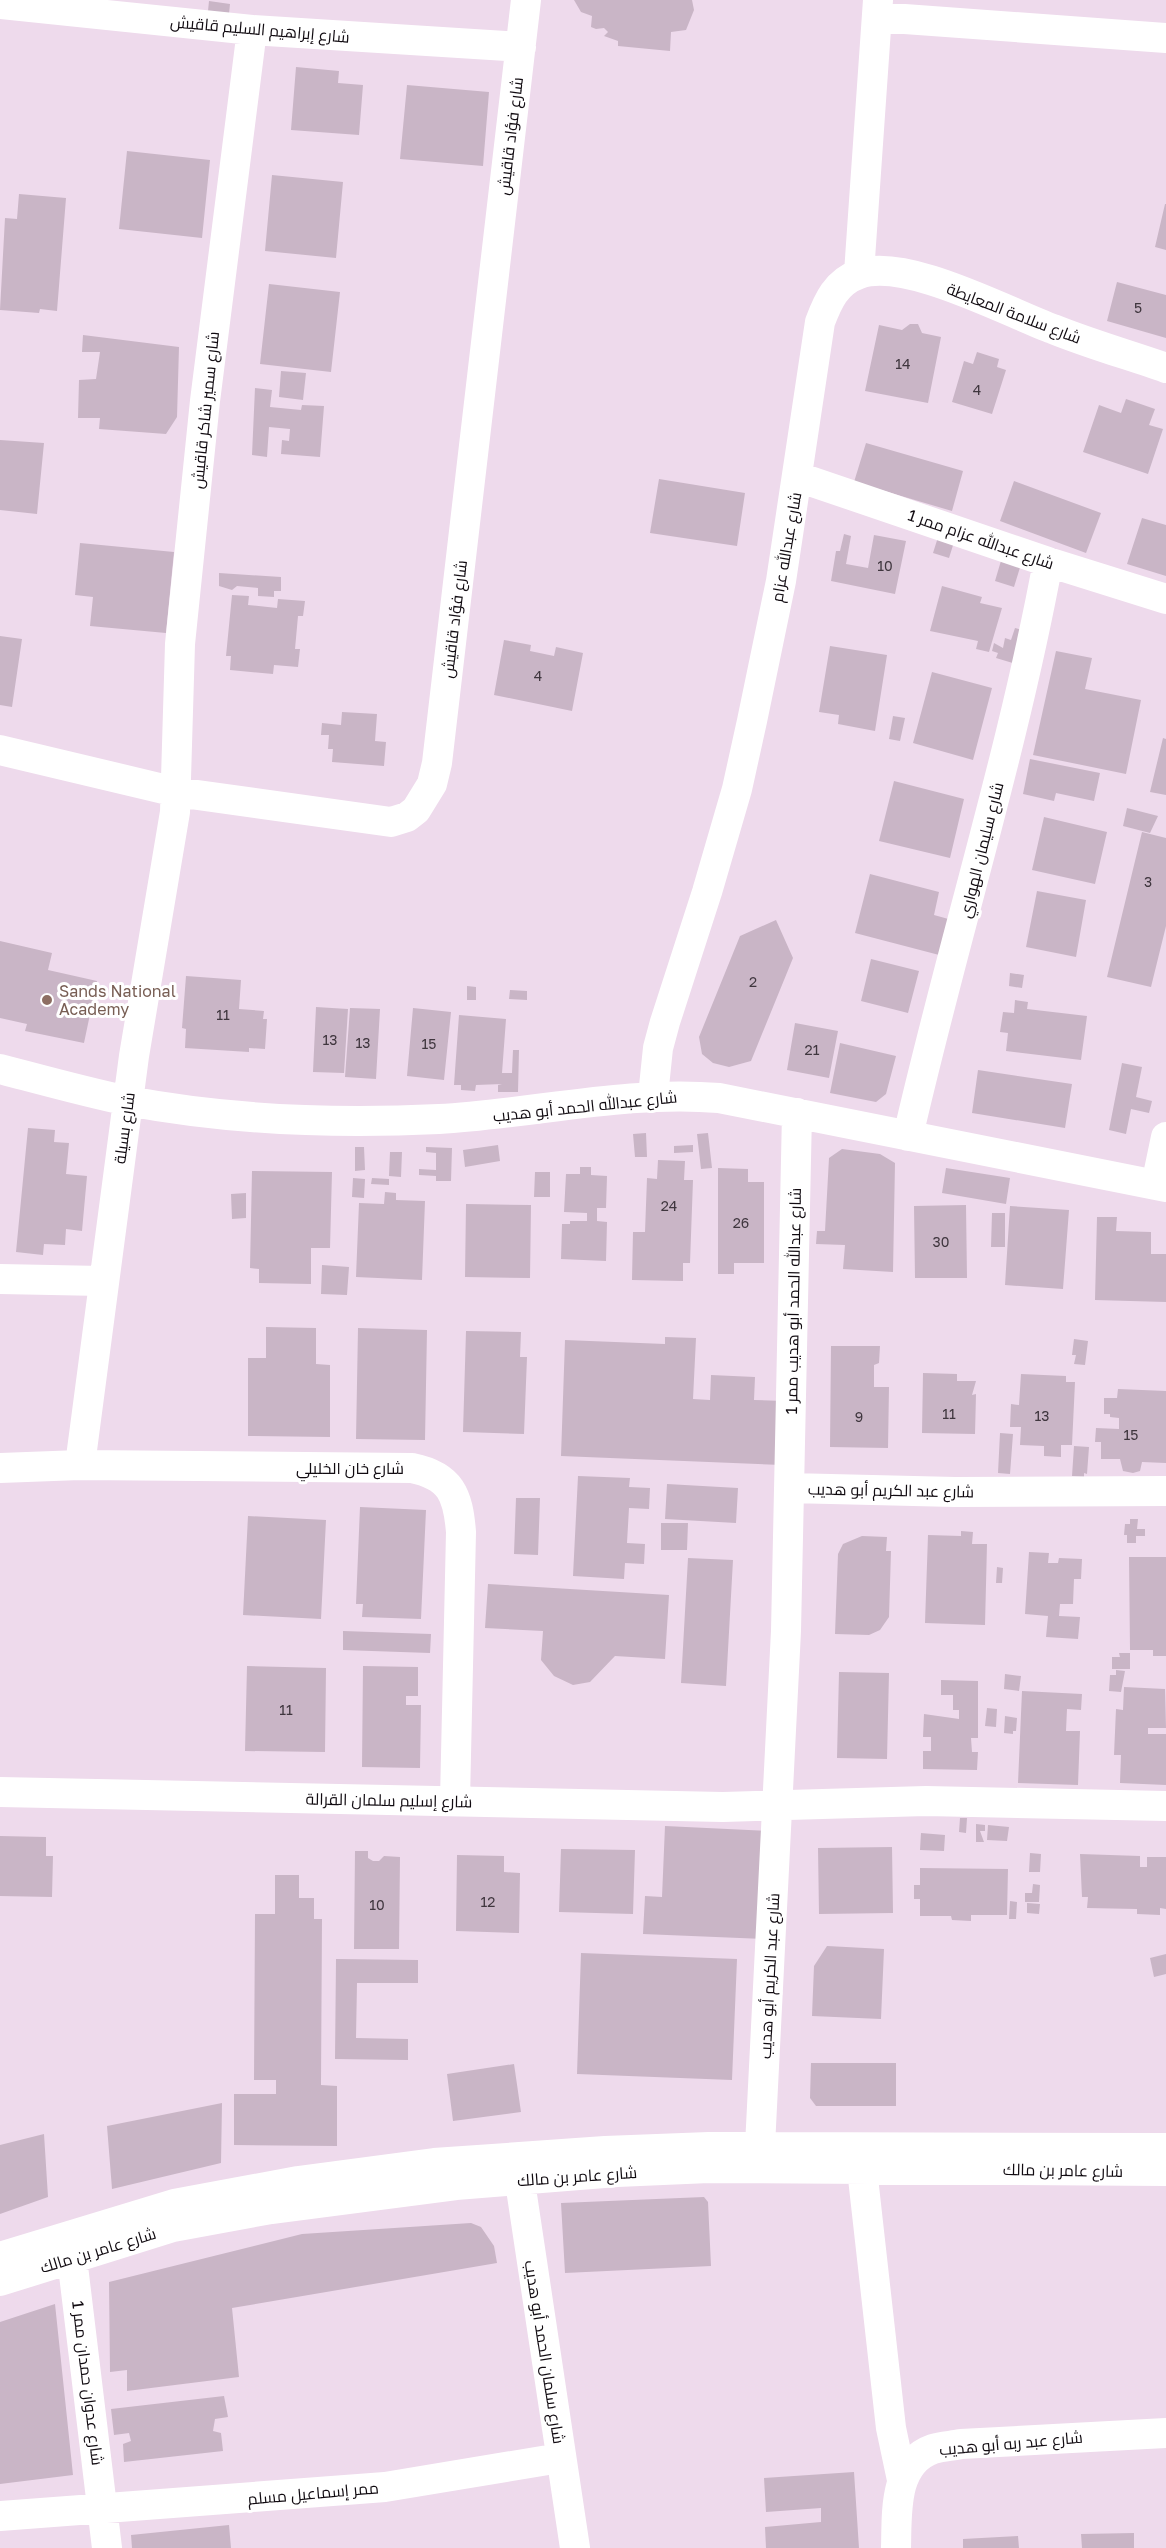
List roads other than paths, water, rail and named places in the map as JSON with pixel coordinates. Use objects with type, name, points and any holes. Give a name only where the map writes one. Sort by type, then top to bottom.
[{"type":"street","name":"شارع فؤاد قاقيش","points":[[0,750],[176,792],[391,822],[407,817],[416,810],[432,784],[437,763],[526,0]]},
{"type":"street","name":"شارع إبراهيم السليم قاقيش","points":[[0,4],[252,30],[521,47]]},
{"type":"street","points":[[859,273],[878,8],[1166,38]]},
{"type":"street","name":"شارع سمير شاكر قاقيش","points":[[176,792],[180,644],[205,401],[252,30]]},
{"type":"street","name":"شارع سلامة المعايطة","points":[[859,273],[878,270],[898,271],[933,281],[1055,330],[1166,368]]},
{"type":"street","name":"شارع عبدالله عزام","points":[[653,1096],[658,1048],[665,1022],[737,789],[781,581],[820,322],[830,297],[844,281],[859,273]]},
{"type":"street","name":"شارع عبدالله عزام ممر 1","points":[[798,477],[1048,562],[1166,598]]},
{"type":"street","name":"شارع سليمان الهواري","points":[[908,1136],[1035,633],[1048,562]]},
{"type":"street","name":"شارع بسيلة","points":[[80,1466],[102,1281],[176,792]]},
{"type":"street","name":"شارع عبدالله الحمد أبو هديب","points":[[0,1069],[128,1101],[243,1115],[340,1122],[500,1115],[653,1096],[686,1095],[719,1098],[1161,1186]]},
{"type":"street","name":"شارع عبدالله الحمد أبو هديب ممر 1","points":[[789,1488],[797,1113]]},
{"type":"street","points":[[1161,1186],[1166,1137]]},
{"type":"street","points":[[0,1279],[102,1281]]},
{"type":"street","name":"شارع خان الخليلي","points":[[0,1468],[80,1466],[412,1468],[441,1479],[452,1490],[459,1509],[461,1532],[455,1800]]},
{"type":"street","name":"شارع عبد الكريم أبو هديب","points":[[760,2146],[778,1806],[789,1488],[1001,1492],[1166,1491]]},
{"type":"street","name":"شارع إسليم سلمان القرالة","points":[[0,1792],[778,1806]]},
{"type":"street","points":[[778,1806],[926,1801],[1166,1806]]},
{"type":"street","name":"شارع عامر بن مالك","points":[[0,2281],[173,2227],[271,2209],[456,2186],[518,2168],[760,2146],[1166,2148]]},
{"type":"street","name":"شارع عامر بن مالك","points":[[0,2257],[174,2204],[233,2192],[434,2163],[518,2168],[1166,2171]]},
{"type":"street","name":"شارع سلمان الحمد أبو هديب","points":[[518,2168],[575,2548]]},
{"type":"street","points":[[862,2169],[888,2405],[902,2480]]},
{"type":"street","name":"شارع عدوان حمدان ممر 1","points":[[72,2258],[103,2508]]},
{"type":"street","name":"شارع عبد ربه أبو هديب","points":[[896,2548],[897,2512],[902,2480],[912,2462],[932,2450],[961,2444],[1166,2433]]},
{"type":"street","name":"ممر إسماعيل مسلم","points":[[0,2516],[385,2487],[560,2458]]},
{"type":"street","points":[[103,2508],[107,2548]]},
{"type":"place","name":"Sands National Academy","points":[[47,1000]]}]
